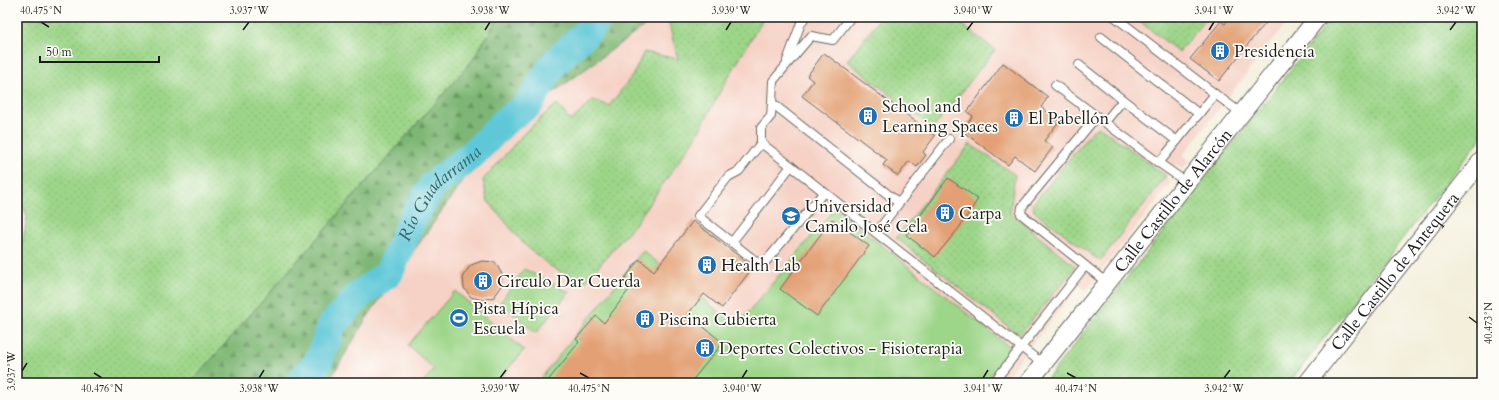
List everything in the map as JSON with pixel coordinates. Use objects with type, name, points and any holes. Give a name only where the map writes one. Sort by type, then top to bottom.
[{"type":"street","name":"Calle Castillo de Alarcón","points":[[1028,383],[1318,17]]},
{"type":"street","name":"Calle Castillo de Antequera","points":[[1307,383],[1482,160]]},
{"type":"lane","points":[[784,67],[801,23],[805,17]]},
{"type":"lane","points":[[824,192],[762,266],[698,216],[728,177],[739,171],[761,143],[761,128],[771,116],[773,81],[811,36],[833,40],[851,17]]},
{"type":"lane","points":[[1115,17],[1241,113]]},
{"type":"lane","points":[[1101,37],[1199,114]]},
{"type":"lane","points":[[1079,65],[1177,142]]},
{"type":"lane","points":[[1055,85],[1186,182]]},
{"type":"lane","points":[[1159,163],[1215,94]]},
{"type":"lane","points":[[1105,122],[1123,100]]},
{"type":"lane","points":[[772,103],[899,202]]},
{"type":"lane","points":[[1097,116],[1022,207],[1021,214],[1107,283]]},
{"type":"lane","points":[[876,233],[949,139]]},
{"type":"lane","points":[[761,143],[1043,364]]},
{"type":"lane","points":[[732,242],[791,166]]},
{"type":"lane","points":[[992,383],[1085,266]]},
{"type":"shaded area","name":"Universidad Camilo José Cela","points":[[651,17],[1291,17],[1183,155],[1189,160],[1182,169],[1176,164],[1166,176],[1172,181],[1086,291],[1079,285],[1001,383],[328,383],[366,319],[495,135],[646,25]]},
{"type":"green space","points":[[22,17],[499,17],[472,61],[191,383],[17,383],[17,272],[27,217],[17,190],[17,24]]},
{"type":"green space","points":[[499,17],[651,17],[646,25],[495,135],[366,319],[328,383],[191,383],[472,61]]},
{"type":"green space","points":[[672,17],[764,17],[721,90],[696,137],[635,224],[585,282],[579,281],[550,266],[525,245],[487,200],[483,180],[526,131],[557,104],[571,121],[593,100],[609,106],[633,75],[644,52],[678,59],[669,24]]},
{"type":"green space","points":[[881,17],[952,17],[995,50],[933,128],[847,61]]},
{"type":"green space","points":[[1134,17],[1207,17],[1179,52]]},
{"type":"green space","points":[[1332,17],[1482,17],[1482,137],[1289,383],[1044,383]]},
{"type":"green space","points":[[1100,127],[1166,176],[1100,261],[1034,211],[1032,205],[1093,130]]},
{"type":"green space","points":[[970,144],[1015,175],[1010,213],[1076,267],[1019,335],[896,238]]},
{"type":"green space","points":[[835,208],[1012,349],[985,383],[537,383],[643,251],[737,326]]},
{"type":"green space","points":[[524,269],[569,292],[536,333],[500,303]]},
{"type":"green space","name":"Pista Hípica Escuela","points":[[455,291],[524,350],[496,383],[423,383],[434,369],[408,345]]},
{"type":"building","name":"Presidencia","points":[[1230,17],[1271,17],[1219,81],[1190,59],[1221,21],[1225,24]]},
{"type":"building","name":"School and Learning Spaces","points":[[824,53],[935,136],[923,152],[926,155],[917,167],[909,161],[898,176],[883,165],[887,160],[802,96],[813,81],[807,76]]},
{"type":"building","name":"El Pabellón","points":[[1003,63],[1048,97],[1041,107],[1059,121],[1044,141],[1053,147],[1035,171],[1015,156],[1008,165],[962,131],[973,116],[967,112]]},
{"type":"building","name":"Carpa","points":[[948,178],[978,199],[959,228],[935,257],[906,235]]},
{"type":"building","points":[[832,219],[869,246],[817,316],[780,289]]},
{"type":"building","points":[[693,221],[753,267],[722,308],[704,294],[688,314],[723,343],[690,383],[546,383],[579,342],[576,339],[596,316],[604,323],[631,287],[623,281],[639,259],[654,271]]},
{"type":"building","name":"Circulo Dar Cuerda","points":[[482,261],[495,262],[503,276],[502,286],[494,297],[483,300],[471,297],[464,288],[463,276],[471,265]]},
{"type":"waterway","name":"Río Guadarrama","points":[[300,383],[319,361],[332,325],[359,295],[389,273],[411,222],[433,185],[473,154],[504,122],[529,104],[554,63],[588,31],[599,17]]},
{"type":"place","name":"Presidencia","points":[[1220,51]]},
{"type":"place","name":"School and Learning Spaces","points":[[868,116]]},
{"type":"place","name":"El Pabellón","points":[[1014,118]]},
{"type":"place","name":"Carpa","points":[[945,213]]},
{"type":"place","name":"Universidad Camilo José Cela","points":[[791,216]]},
{"type":"place","name":"Health Lab","points":[[707,265]]},
{"type":"place","name":"Circulo Dar Cuerda","points":[[483,281]]},
{"type":"place","name":"Pista Hípica Escuela","points":[[459,318]]},
{"type":"place","name":"Piscina Cubierta","points":[[645,319]]},
{"type":"place","name":"Deportes Colectivos - Fisioterapia","points":[[705,348]]}]
